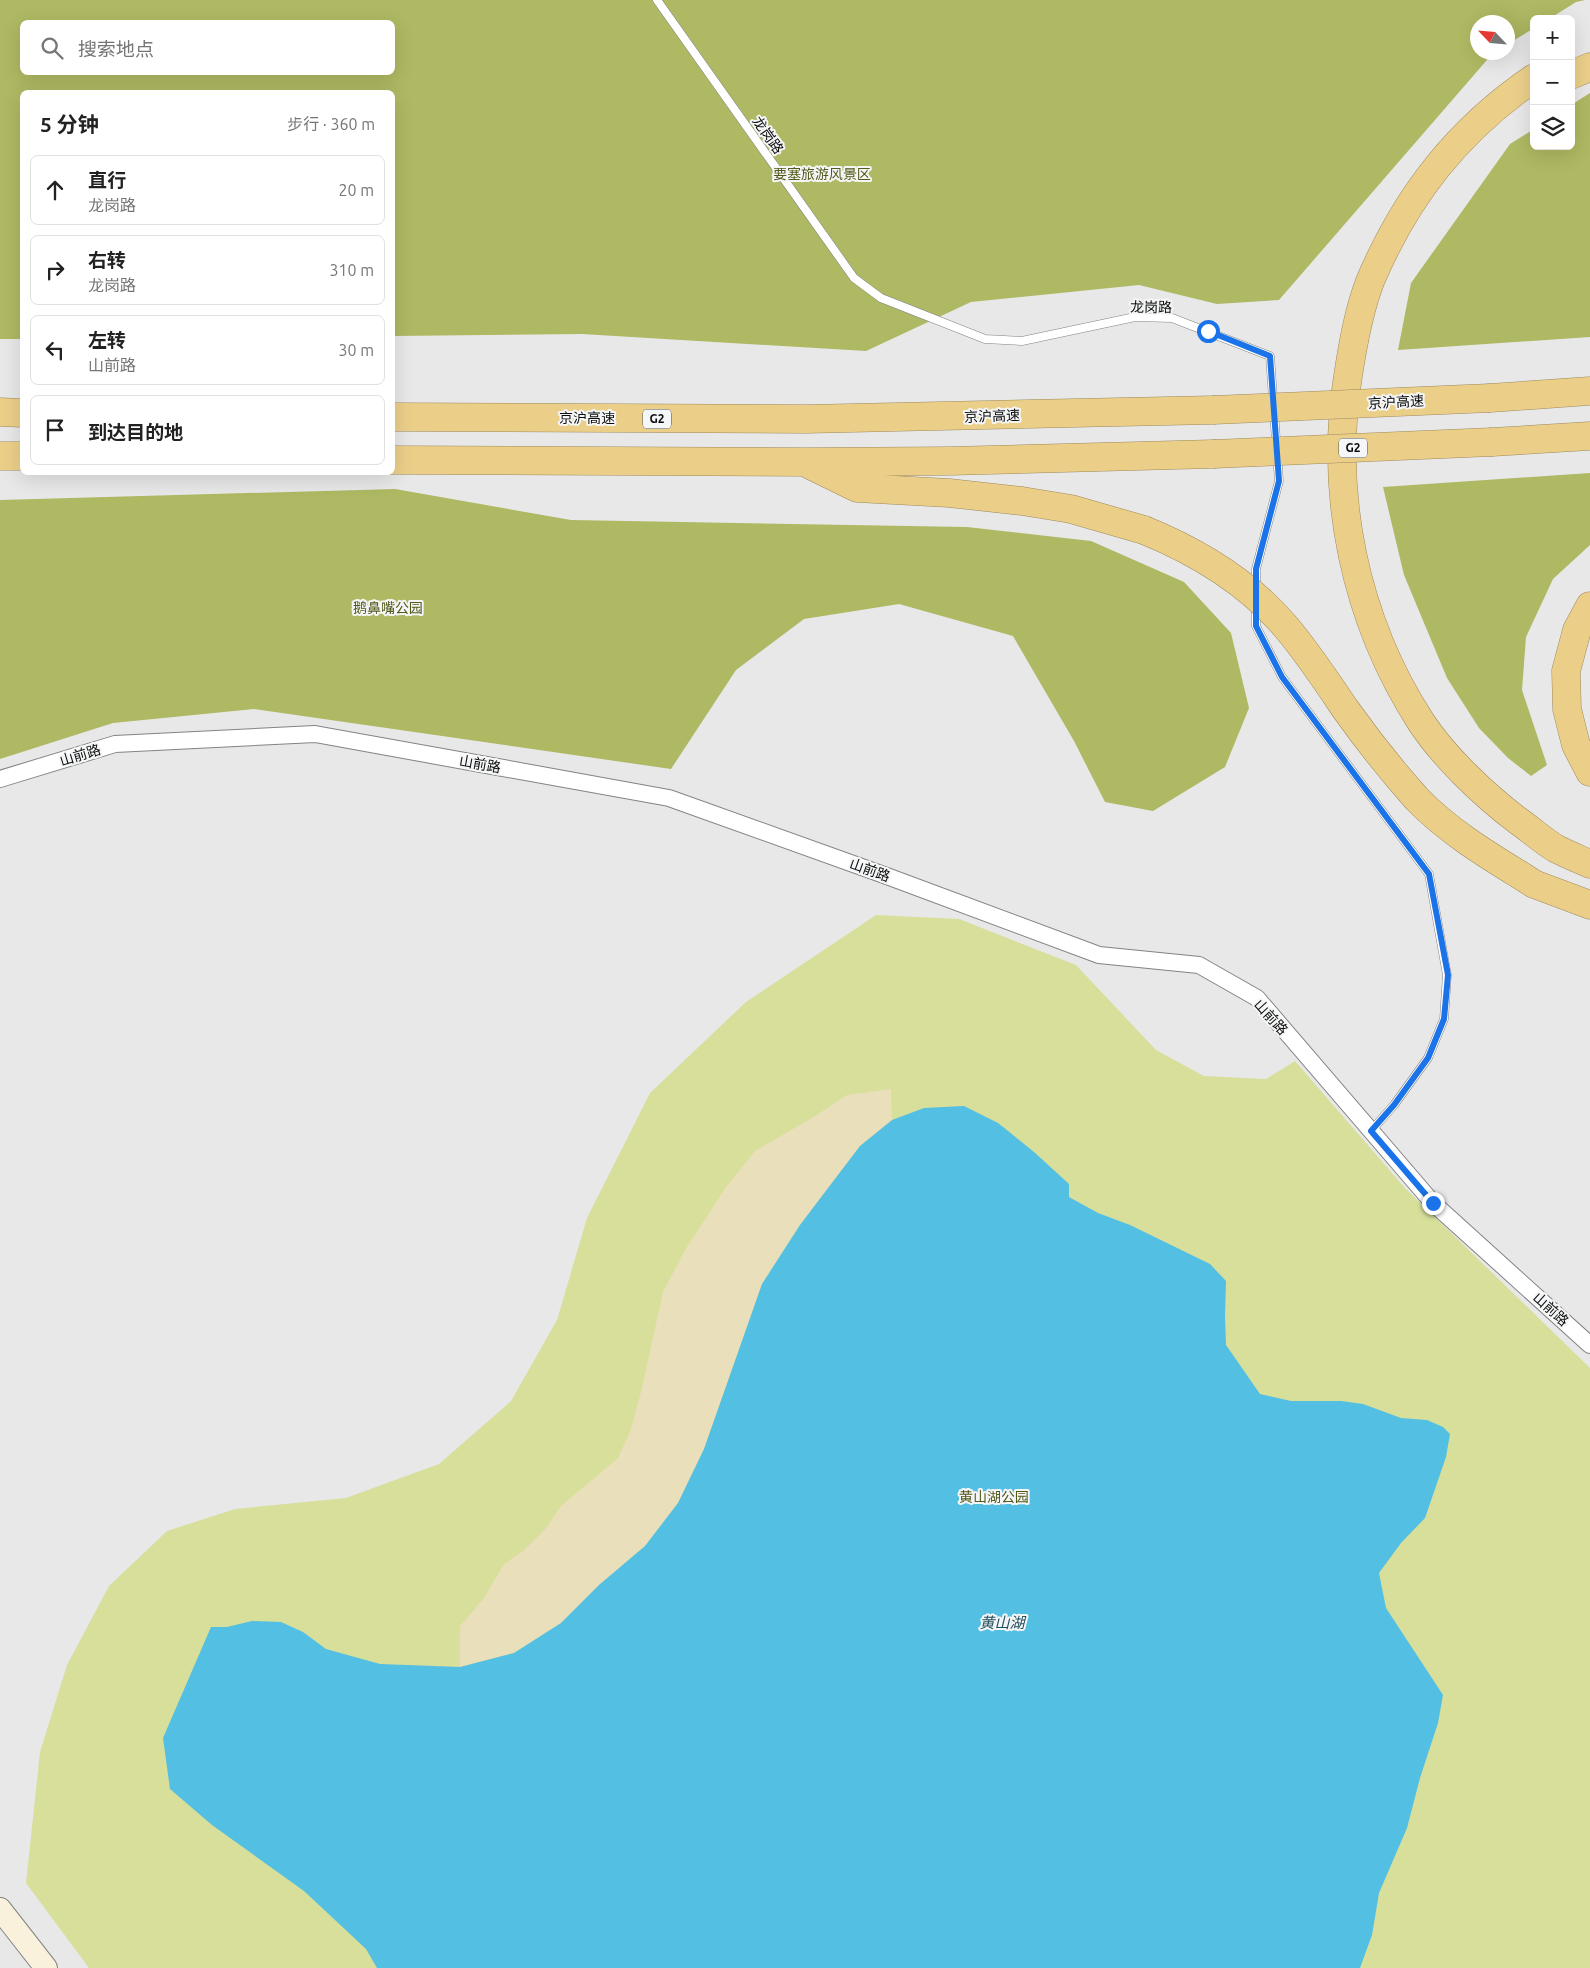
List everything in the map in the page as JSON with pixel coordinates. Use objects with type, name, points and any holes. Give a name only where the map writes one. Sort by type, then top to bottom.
[{"type":"highway","points":[[1575,55],[1590,49]]},
{"type":"highway","points":[[1575,73],[1590,67]]},
{"type":"highway","points":[[1530,81],[1509,95],[1464,134],[1427,178],[1395,228],[1370,281],[1354,339],[1344,398],[1341,456],[1344,512],[1356,570],[1371,622],[1393,676],[1422,724],[1457,766],[1496,804],[1573,844]]},
{"type":"highway","points":[[1530,102],[1476,146],[1441,188],[1410,236],[1386,287],[1370,342],[1361,400],[1358,455],[1360,510],[1372,566],[1387,617],[1408,668],[1436,714],[1469,754],[1507,791],[1553,826],[1573,844],[1590,864]]},
{"type":"highway","name":"京沪高速","points":[[395,417],[922,418],[1212,410],[1590,392]]},
{"type":"highway","points":[[0,412],[20,413]]},
{"type":"highway","name":"G2","points":[[395,460],[949,461],[1213,454],[1590,436]]},
{"type":"highway","points":[[0,456],[20,456]]},
{"type":"highway","points":[[805,462],[857,488],[949,493],[1022,500],[1071,509],[1144,530],[1174,542],[1208,560],[1250,591],[1286,626],[1379,755],[1419,800],[1469,844],[1534,884],[1590,905]]},
{"type":"highway","points":[[1590,606],[1577,630],[1566,670],[1567,709],[1576,745],[1590,772]]},
{"type":"street","name":"山前路","points":[[0,780],[115,744],[315,734],[669,798],[1099,955],[1199,966],[1257,998],[1433,1203],[1590,1345]]},
{"type":"street","points":[[0,1909],[46,1968]]},
{"type":"lane","name":"龙岗路","points":[[657,0],[854,278],[881,298],[986,339],[1022,341],[1135,317],[1172,318],[1270,356],[1279,481],[1256,569],[1256,626],[1282,677],[1429,874],[1448,975],[1444,1019],[1428,1058],[1394,1105],[1371,1131]]},
{"type":"green space","name":"要塞旅游风景区","points":[[0,0],[1585,0],[1576,2],[1555,15],[1530,15],[1530,30],[1515,40],[1515,15],[1470,15],[1470,60],[1487,60],[1279,300],[1217,304],[1139,285],[971,302],[866,351],[582,334],[395,336],[395,90],[20,90],[20,339],[0,339]]},
{"type":"green space","points":[[1590,93],[1590,337],[1398,350],[1411,283],[1510,144],[1530,132],[1530,150],[1575,150],[1575,102]]},
{"type":"green space","points":[[1590,473],[1590,545],[1553,579],[1526,637],[1522,690],[1547,765],[1531,776],[1508,758],[1479,728],[1447,678],[1404,575],[1383,487]]},
{"type":"green space","name":"鹅鼻嘴公园","points":[[395,489],[571,520],[967,527],[1091,541],[1184,582],[1231,633],[1249,708],[1225,767],[1153,811],[1105,802],[1074,741],[1013,636],[899,604],[804,619],[736,670],[671,769],[254,709],[113,723],[0,759],[0,500]]},
{"type":"green space","name":"黄山湖公园","points":[[876,915],[959,919],[1076,965],[1156,1050],[1204,1076],[1266,1079],[1295,1061],[1405,1188],[1590,1368],[1590,1968],[89,1968],[26,1883],[40,1752],[67,1665],[109,1586],[167,1531],[235,1509],[346,1498],[439,1464],[511,1401],[557,1320],[587,1218],[650,1093],[746,1002]]},
{"type":"sand","points":[[891,1089],[892,1120],[860,1146],[800,1225],[762,1284],[704,1449],[678,1503],[645,1546],[599,1585],[562,1623],[514,1653],[460,1667],[460,1626],[484,1598],[504,1564],[523,1551],[546,1528],[561,1506],[618,1458],[630,1432],[641,1392],[663,1292],[685,1250],[726,1187],[755,1151],[847,1095]]},
{"type":"water","name":"黄山湖","points":[[964,1106],[998,1123],[1034,1152],[1069,1184],[1069,1197],[1098,1213],[1130,1225],[1210,1264],[1226,1281],[1226,1345],[1260,1394],[1291,1401],[1341,1401],[1363,1404],[1401,1418],[1427,1420],[1443,1427],[1450,1434],[1446,1457],[1425,1518],[1401,1543],[1379,1573],[1386,1608],[1443,1695],[1438,1723],[1420,1778],[1407,1828],[1379,1893],[1372,1935],[1360,1968],[377,1968],[366,1949],[304,1891],[212,1825],[170,1789],[163,1738],[211,1627],[227,1627],[252,1621],[281,1622],[303,1632],[326,1649],[380,1664],[460,1667],[514,1653],[561,1623],[599,1585],[645,1546],[678,1503],[704,1449],[762,1284],[800,1225],[860,1146],[892,1120],[924,1108]]},
{"type":"route","points":[[1208,331],[1270,356],[1279,481],[1256,569],[1256,626],[1282,677],[1429,874],[1448,975],[1444,1019],[1428,1058],[1394,1105],[1371,1131],[1433,1203]]}]
